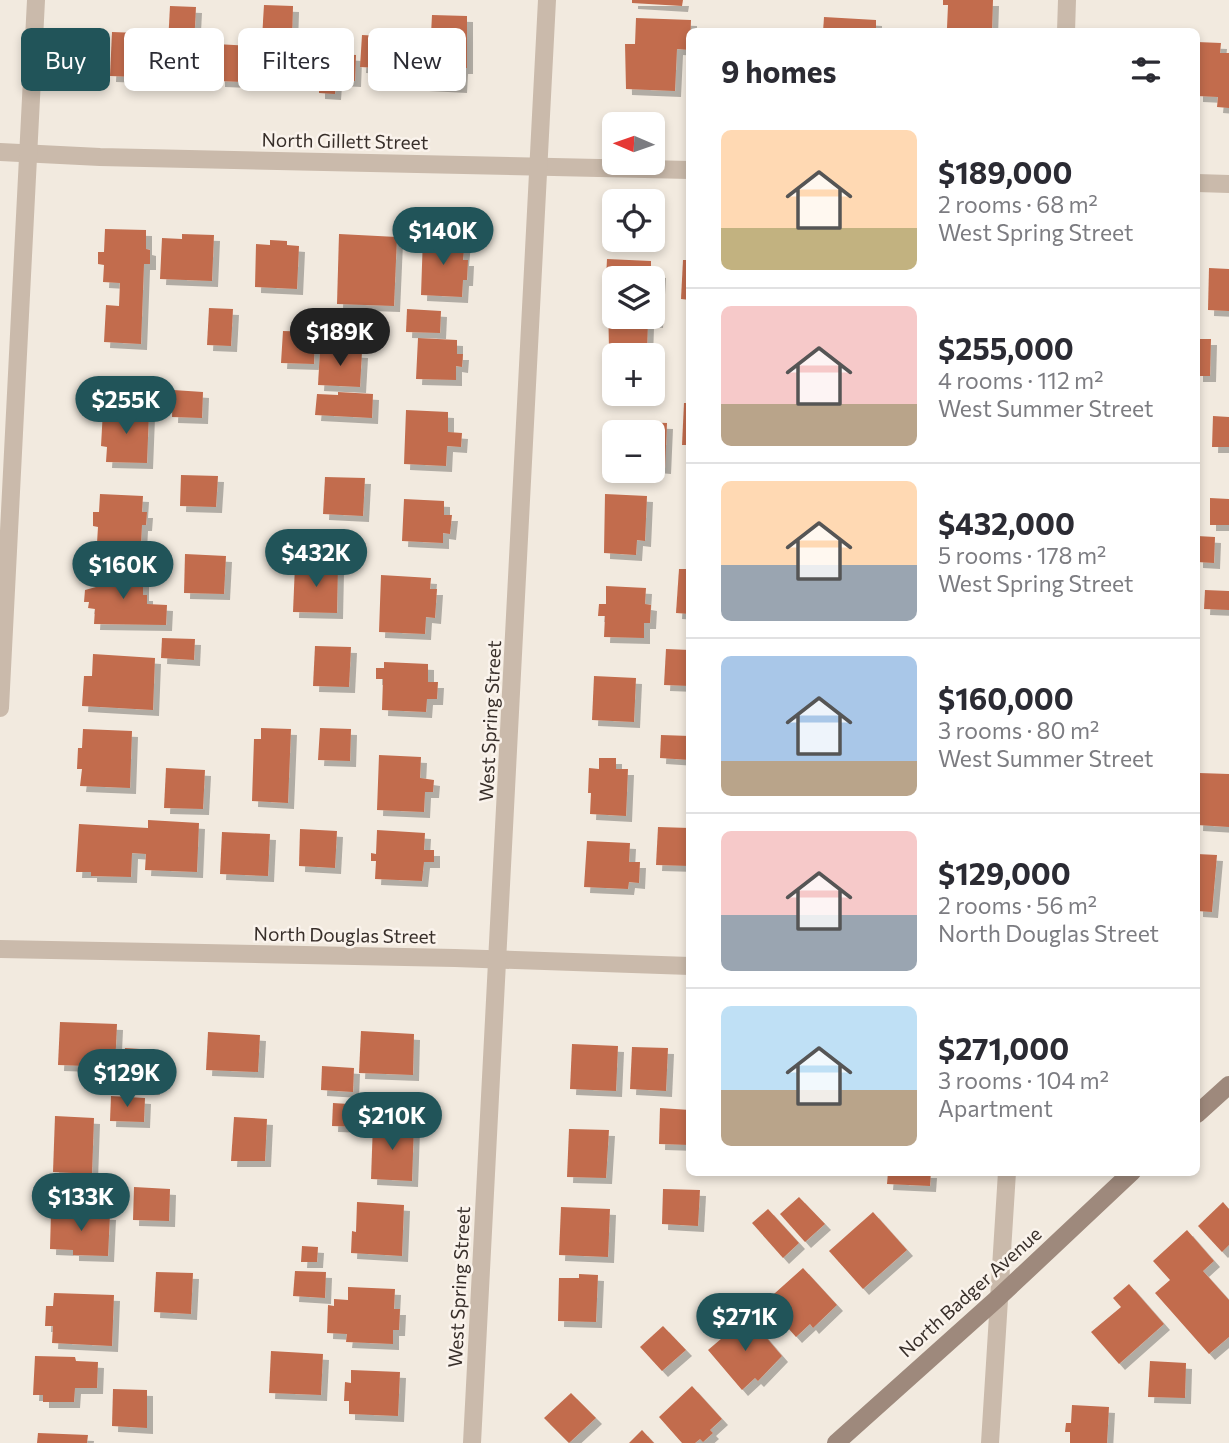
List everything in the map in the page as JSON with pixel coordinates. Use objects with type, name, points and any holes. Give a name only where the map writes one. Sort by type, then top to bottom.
[{"type":"main road","points":[[1200,1111],[1229,1085]]},
{"type":"main road","name":"North Badger Avenue","points":[[836,1443],[999,1297],[1128,1176]]},
{"type":"street","points":[[0,708],[36,0]]},
{"type":"street","name":"West Spring Street","points":[[472,1443],[547,0]]},
{"type":"street","points":[[1066,28],[1067,0]]},
{"type":"street","name":"North Gillett Street","points":[[0,152],[100,157],[686,170]]},
{"type":"street","points":[[1200,183],[1229,184]]},
{"type":"street","name":"North Douglas Street","points":[[0,949],[499,959],[686,966]]},
{"type":"street","points":[[990,1443],[1007,1176]]},
{"type":"building","points":[[632,0],[683,0],[682,6],[632,3]]},
{"type":"building","points":[[943,0],[993,0],[992,28],[947,28],[948,5],[943,5]]},
{"type":"building","points":[[264,5],[293,6],[292,28],[263,28]]},
{"type":"building","points":[[170,6],[196,7],[195,28],[169,28]]},
{"type":"building","points":[[432,15],[467,16],[467,68],[466,28],[431,28]]},
{"type":"building","points":[[824,17],[876,20],[876,28],[823,28]]},
{"type":"building","points":[[636,18],[691,20],[691,28],[686,28],[686,50],[677,49],[675,91],[626,89],[625,44],[635,44]]},
{"type":"building","points":[[112,32],[124,32],[124,77],[110,76]]},
{"type":"building","points":[[362,35],[368,35],[368,67],[360,67]]},
{"type":"building","points":[[1200,42],[1221,43],[1220,53],[1229,53],[1229,108],[1217,107],[1218,97],[1200,96]]},
{"type":"building","points":[[224,44],[238,45],[238,82],[224,81]]},
{"type":"building","points":[[354,55],[356,55],[354,81]]},
{"type":"building","points":[[319,91],[335,91],[335,94]]},
{"type":"building","points":[[105,229],[146,230],[146,249],[150,250],[150,264],[144,264],[141,344],[104,342],[106,305],[119,306],[120,283],[103,282],[104,265],[98,264],[98,252],[104,252]]},
{"type":"building","points":[[182,234],[214,235],[212,281],[160,279],[162,238],[182,239]]},
{"type":"building","points":[[339,234],[397,237],[394,306],[337,304]]},
{"type":"building","points":[[423,236],[465,238],[463,260],[468,260],[467,280],[463,280],[462,297],[421,295]]},
{"type":"building","points":[[270,240],[287,241],[287,245],[299,246],[297,289],[255,287],[256,244],[270,245]]},
{"type":"building","points":[[607,259],[651,261],[651,266],[607,266]]},
{"type":"building","points":[[683,260],[686,260],[686,300],[681,299]]},
{"type":"building","points":[[1209,268],[1229,269],[1229,311],[1208,310]]},
{"type":"building","points":[[209,308],[233,309],[231,346],[207,345]]},
{"type":"building","points":[[407,309],[441,311],[440,333],[406,332]]},
{"type":"building","points":[[609,329],[648,329],[647,343],[609,343]]},
{"type":"building","points":[[283,331],[315,332],[314,364],[281,363]]},
{"type":"building","points":[[418,338],[457,340],[457,354],[463,354],[462,367],[456,366],[456,380],[416,379]]},
{"type":"building","points":[[1200,339],[1211,339],[1210,376],[1200,376]]},
{"type":"building","points":[[320,350],[362,352],[360,387],[318,385]]},
{"type":"building","points":[[173,390],[203,392],[202,418],[172,417]]},
{"type":"building","points":[[338,392],[373,394],[372,418],[315,415],[317,394],[338,395]]},
{"type":"building","points":[[684,403],[686,403],[686,445],[682,445]]},
{"type":"building","points":[[103,410],[149,412],[147,463],[106,462],[107,447],[101,446]]},
{"type":"building","points":[[406,410],[448,412],[448,432],[462,433],[461,447],[447,446],[446,466],[404,464]]},
{"type":"building","points":[[1213,416],[1229,417],[1229,447],[1212,447]]},
{"type":"building","points":[[665,423],[667,423],[665,468]]},
{"type":"building","points":[[181,475],[218,476],[216,507],[180,506]]},
{"type":"building","points":[[325,477],[365,478],[363,516],[323,514]]},
{"type":"building","points":[[100,494],[143,496],[142,512],[147,512],[146,525],[142,525],[141,544],[97,543],[98,527],[93,526],[93,512],[99,512]]},
{"type":"building","points":[[605,494],[647,496],[645,541],[637,540],[636,555],[604,553]]},
{"type":"building","points":[[1210,498],[1229,499],[1229,525],[1210,525]]},
{"type":"building","points":[[404,499],[444,501],[444,515],[452,515],[450,534],[443,533],[443,543],[402,541]]},
{"type":"building","points":[[1200,536],[1215,537],[1214,563],[1200,562]]},
{"type":"building","points":[[185,554],[226,556],[224,594],[184,593]]},
{"type":"building","points":[[295,565],[338,566],[337,613],[293,612]]},
{"type":"building","points":[[679,569],[686,569],[686,614],[676,613]]},
{"type":"building","points":[[96,571],[143,573],[143,595],[147,595],[147,604],[167,605],[166,625],[94,624],[95,609],[88,608],[89,602],[84,602],[85,590],[96,587]]},
{"type":"building","points":[[381,575],[431,578],[430,589],[437,589],[435,618],[426,617],[425,634],[379,632]]},
{"type":"building","points":[[606,586],[646,588],[645,604],[651,605],[650,623],[644,623],[644,638],[604,637],[605,616],[598,616],[599,604],[606,604]]},
{"type":"building","points":[[1205,590],[1229,591],[1229,610],[1204,609]]},
{"type":"building","points":[[162,638],[195,639],[194,660],[161,658]]},
{"type":"building","points":[[315,646],[351,647],[349,687],[313,686]]},
{"type":"building","points":[[666,649],[686,650],[686,686],[664,685]]},
{"type":"building","points":[[93,654],[155,658],[153,710],[82,706],[84,676],[92,676]]},
{"type":"building","points":[[384,662],[428,664],[428,682],[438,682],[437,699],[427,699],[426,712],[382,710],[383,679],[376,679],[376,668],[384,668]]},
{"type":"building","points":[[594,676],[636,678],[634,722],[592,720]]},
{"type":"building","points":[[261,728],[291,729],[288,803],[252,801],[254,739],[261,739]]},
{"type":"building","points":[[320,728],[351,729],[350,761],[318,760]]},
{"type":"building","points":[[83,729],[132,731],[130,788],[80,786],[82,769],[77,769],[78,748],[82,748]]},
{"type":"building","points":[[661,735],[686,736],[686,760],[660,758]]},
{"type":"building","points":[[379,755],[421,757],[420,778],[434,780],[433,792],[425,792],[424,812],[377,810]]},
{"type":"building","points":[[599,758],[616,758],[616,769],[628,769],[626,816],[590,814],[589,768],[599,769]]},
{"type":"building","points":[[166,768],[205,770],[203,809],[164,808]]},
{"type":"building","points":[[1200,773],[1229,774],[1229,827],[1200,825]]},
{"type":"building","points":[[148,820],[199,823],[197,872],[145,870],[146,854],[132,853],[131,877],[91,876],[91,872],[76,872],[79,824],[148,828]]},
{"type":"building","points":[[658,827],[686,828],[686,866],[656,865]]},
{"type":"building","points":[[300,829],[337,831],[335,868],[299,866]]},
{"type":"building","points":[[377,830],[425,833],[424,850],[434,850],[434,862],[424,862],[422,881],[375,879],[376,861],[371,861],[371,853],[376,854]]},
{"type":"building","points":[[222,832],[270,834],[268,876],[220,874]]},
{"type":"building","points":[[587,841],[630,843],[629,862],[640,862],[639,883],[629,882],[628,889],[584,887]]},
{"type":"building","points":[[1200,854],[1217,855],[1212,912],[1200,911]]},
{"type":"building","points":[[60,1022],[117,1024],[115,1067],[58,1065]]},
{"type":"building","points":[[361,1031],[414,1034],[413,1075],[359,1073]]},
{"type":"building","points":[[208,1032],[260,1035],[258,1072],[206,1070]]},
{"type":"building","points":[[572,1044],[618,1046],[616,1091],[570,1089]]},
{"type":"building","points":[[632,1047],[668,1048],[666,1091],[630,1089]]},
{"type":"building","points":[[125,1048],[155,1050],[154,1089],[123,1088]]},
{"type":"building","points":[[322,1066],[354,1068],[353,1092],[321,1090]]},
{"type":"building","points":[[111,1096],[145,1098],[144,1122],[110,1121]]},
{"type":"building","points":[[333,1103],[364,1105],[363,1127],[332,1126]]},
{"type":"building","points":[[660,1108],[686,1110],[686,1145],[659,1144]]},
{"type":"building","points":[[55,1116],[94,1118],[92,1174],[53,1172]]},
{"type":"building","points":[[234,1117],[267,1119],[265,1161],[231,1161]]},
{"type":"building","points":[[373,1123],[414,1125],[412,1181],[371,1179]]},
{"type":"building","points":[[569,1129],[609,1130],[606,1178],[567,1177]]},
{"type":"building","points":[[888,1176],[931,1176],[930,1186],[887,1184]]},
{"type":"building","points":[[134,1187],[170,1189],[169,1221],[133,1220]]},
{"type":"building","points":[[663,1189],[700,1190],[698,1226],[662,1224]]},
{"type":"building","points":[[799,1197],[825,1224],[805,1242],[780,1214]]},
{"type":"building","points":[[357,1202],[404,1205],[402,1256],[351,1253],[352,1231],[356,1232]]},
{"type":"building","points":[[1223,1202],[1229,1209],[1229,1245],[1222,1252],[1198,1226]]},
{"type":"building","points":[[561,1207],[610,1209],[608,1257],[559,1255]]},
{"type":"building","points":[[768,1209],[799,1243],[783,1258],[752,1223]]},
{"type":"building","points":[[51,1212],[110,1214],[108,1256],[73,1255],[73,1250],[50,1249]]},
{"type":"building","points":[[873,1212],[907,1250],[863,1289],[829,1251]]},
{"type":"building","points":[[1187,1230],[1214,1261],[1203,1271],[1229,1300],[1229,1337],[1209,1354],[1155,1293],[1170,1280],[1153,1261]]},
{"type":"building","points":[[302,1246],[318,1247],[317,1262],[301,1262]]},
{"type":"building","points":[[803,1268],[837,1305],[813,1328],[810,1324],[796,1337],[765,1302]]},
{"type":"building","points":[[295,1271],[326,1272],[325,1298],[293,1296]]},
{"type":"building","points":[[156,1272],[193,1273],[191,1314],[154,1312]]},
{"type":"building","points":[[579,1274],[598,1275],[596,1322],[558,1321],[559,1278],[579,1278]]},
{"type":"building","points":[[1129,1284],[1164,1324],[1119,1364],[1091,1332],[1121,1307],[1113,1298]]},
{"type":"building","points":[[348,1287],[395,1289],[394,1309],[400,1309],[399,1330],[393,1330],[393,1344],[346,1342],[347,1334],[327,1333],[328,1305],[334,1306],[334,1299],[348,1300]]},
{"type":"building","points":[[54,1293],[114,1295],[112,1346],[52,1343],[53,1326],[45,1326],[46,1306],[53,1306]]},
{"type":"building","points":[[748,1316],[782,1356],[758,1381],[755,1378],[742,1390],[708,1350]]},
{"type":"building","points":[[663,1326],[686,1350],[662,1371],[640,1347]]},
{"type":"building","points":[[271,1351],[323,1354],[321,1395],[269,1393]]},
{"type":"building","points":[[35,1356],[75,1357],[76,1361],[98,1362],[97,1388],[75,1388],[74,1402],[43,1402],[43,1395],[33,1395]]},
{"type":"building","points":[[1150,1361],[1186,1363],[1185,1398],[1148,1397]]},
{"type":"building","points":[[351,1370],[400,1372],[398,1416],[349,1414],[349,1401],[344,1401],[345,1382],[351,1383]]},
{"type":"building","points":[[692,1386],[722,1419],[710,1430],[713,1433],[703,1442],[700,1439],[695,1443],[682,1443],[659,1417]]},
{"type":"building","points":[[113,1389],[147,1390],[147,1428],[112,1426]]},
{"type":"building","points":[[571,1393],[596,1418],[569,1443],[544,1418]]},
{"type":"building","points":[[1072,1405],[1109,1407],[1107,1443],[1070,1443],[1070,1432],[1065,1432],[1066,1423],[1071,1423]]},
{"type":"building","points":[[642,1430],[654,1443],[629,1443]]},
{"type":"building","points":[[38,1433],[88,1435],[87,1443],[37,1443]]}]
